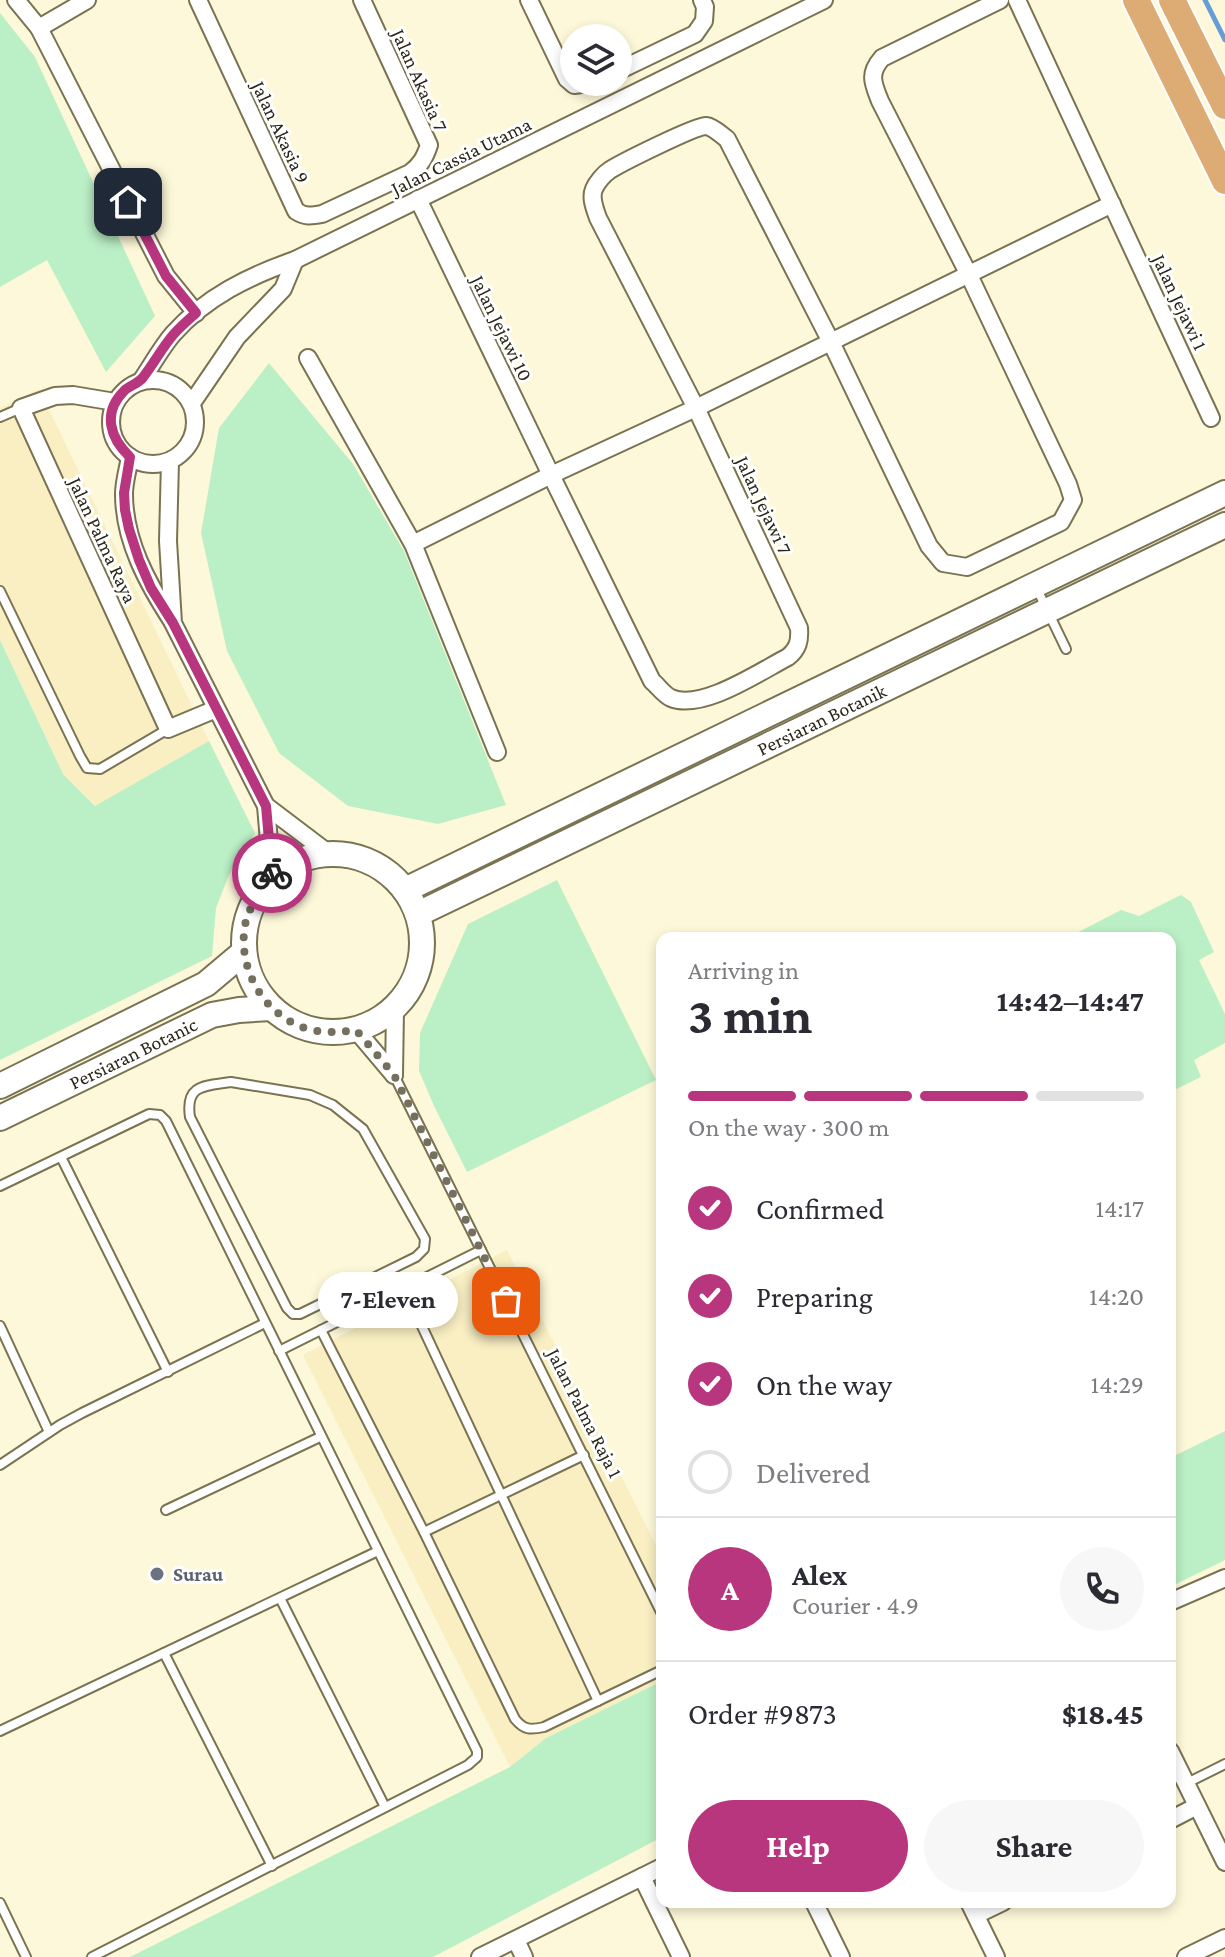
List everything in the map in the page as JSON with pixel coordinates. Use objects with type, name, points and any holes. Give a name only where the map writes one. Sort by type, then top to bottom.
[{"type":"main road","points":[[1136,0],[1225,181]]},
{"type":"main road","points":[[1172,0],[1223,98]]},
{"type":"main road","points":[[405,890],[1225,493]]},
{"type":"main road","name":"Persiaran Botanik","points":[[418,914],[1225,525]]},
{"type":"main road","points":[[328,853],[363,858],[393,876],[418,914],[423,939],[420,965],[410,989],[395,1009],[376,1022],[356,1030],[333,1033],[311,1030],[271,1008],[258,992],[244,952],[245,924],[255,899],[272,877],[288,865],[328,853]]},
{"type":"main road","name":"Persiaran Botanic","points":[[0,1086],[206,984],[244,952]]},
{"type":"main road","name":"Persiaran Botanic","points":[[0,1118],[212,1015],[271,1008]]},
{"type":"street","points":[[16,0],[39,28],[166,276],[196,313]]},
{"type":"street","points":[[39,28],[87,0]]},
{"type":"street","name":"Jalan Akasia 9","points":[[198,0],[296,211],[304,216],[322,214],[367,193]]},
{"type":"street","name":"Jalan Akasia 7","points":[[362,0],[429,145],[426,156],[410,173],[367,193]]},
{"type":"street","points":[[529,0],[560,64]]},
{"type":"street","points":[[632,64],[695,34],[704,21],[702,0]]},
{"type":"street","name":"Jalan Cassia Utama","points":[[141,381],[174,334],[196,313],[213,299],[261,272],[295,260],[824,0]]},
{"type":"street","points":[[830,340],[929,546],[943,563],[967,567],[1061,522],[1073,500],[1068,484],[968,273],[873,84],[872,73],[882,58],[1000,0]]},
{"type":"street","name":"Jalan Jejawi 1","points":[[1017,0],[1211,418]]},
{"type":"street","name":"Jalan Jejawi 7","points":[[652,681],[668,697],[688,702],[709,698],[788,657],[797,650],[800,637],[796,620],[696,408],[598,218],[593,192],[598,182],[608,171],[688,132],[706,126],[715,129],[727,139],[830,340]]},
{"type":"street","name":"Jalan Jejawi 10","points":[[418,199],[652,681]]},
{"type":"street","points":[[413,544],[1112,204]]},
{"type":"street","points":[[192,403],[237,337],[283,289],[295,260]]},
{"type":"street","points":[[308,358],[413,544],[497,752]]},
{"type":"street","points":[[159,380],[172,384],[184,392],[192,403],[196,426],[188,447],[180,456],[156,465],[130,457],[118,446],[112,433],[111,417],[115,402],[126,389],[141,381],[159,380]]},
{"type":"street","points":[[21,408],[55,396],[73,395],[115,402]]},
{"type":"street","name":"Jalan Palma Raya","points":[[21,408],[168,729]]},
{"type":"street","points":[[130,457],[124,493],[129,529],[139,560],[266,806],[272,877]]},
{"type":"street","points":[[170,461],[168,541],[173,623]]},
{"type":"street","points":[[168,729],[216,709]]},
{"type":"street","points":[[266,806],[328,853]]},
{"type":"street","name":"Jalan Palma Raja 1","points":[[394,1075],[395,1009]]},
{"type":"street","points":[[356,1030],[394,1075]]},
{"type":"street","points":[[1176,1599],[1225,1578]]},
{"type":"street","points":[[1176,1763],[1225,1862]]},
{"type":"street","points":[[1176,1817],[1197,1806]]},
{"type":"street","points":[[480,1957],[656,1870]]},
{"type":"street","points":[[642,1877],[656,1906]]},
{"type":"street","points":[[657,1908],[681,1957]]},
{"type":"street","points":[[817,1908],[841,1957]]},
{"type":"street","points":[[972,1909],[996,1957]]},
{"type":"street","points":[[1186,1957],[1225,1938]]},
{"type":"street","points":[[516,1940],[524,1957]]},
{"type":"lane","points":[[0,417],[21,408]]},
{"type":"lane","points":[[1035,585],[1066,649]]},
{"type":"lane","points":[[0,591],[87,768],[100,769],[168,729]]},
{"type":"lane","name":"Jalan Palma Raja 1","points":[[394,1075],[656,1602]]},
{"type":"lane","points":[[231,1082],[310,1095],[333,1105],[363,1129],[425,1239],[424,1249],[416,1257],[372,1279],[300,1314],[293,1314],[287,1308],[190,1117],[188,1105],[191,1094],[200,1087],[231,1082]]},
{"type":"lane","points":[[0,1186],[149,1114],[160,1115],[166,1121],[477,1751],[477,1757],[468,1765],[92,1957]]},
{"type":"lane","points":[[61,1157],[168,1372]]},
{"type":"lane","points":[[279,1351],[481,1250]]},
{"type":"lane","points":[[372,1279],[385,1298]]},
{"type":"lane","points":[[404,1288],[598,1701]]},
{"type":"lane","points":[[0,1465],[82,1413],[265,1323]]},
{"type":"lane","points":[[0,1326],[49,1432]]},
{"type":"lane","points":[[321,1330],[515,1719],[522,1727],[531,1730],[544,1727],[656,1673]]},
{"type":"lane","points":[[166,1510],[320,1437]]},
{"type":"lane","points":[[424,1532],[584,1455]]},
{"type":"lane","points":[[0,1731],[378,1551]]},
{"type":"lane","points":[[280,1598],[385,1807]]},
{"type":"lane","points":[[164,1653],[272,1866]]},
{"type":"lane","points":[[1186,1783],[1225,1764]]},
{"type":"lane","points":[[0,1903],[26,1957]]},
{"type":"shaded area","points":[[39,389],[209,741],[96,806],[63,774],[0,640],[0,408]]},
{"type":"shaded area","points":[[507,1250],[656,1545],[656,1684],[546,1738],[510,1767],[303,1355]]},
{"type":"green space","points":[[0,13],[35,57],[155,316],[106,372],[47,260],[0,287]]},
{"type":"green space","points":[[269,363],[353,464],[404,551],[506,805],[438,824],[348,806],[279,753],[227,651],[201,533],[219,428]]},
{"type":"green space","points":[[0,640],[63,774],[95,806],[209,741],[255,833],[229,875],[216,908],[212,956],[0,1060]]},
{"type":"green space","points":[[557,880],[656,1080],[467,1172],[419,1071],[420,1033],[468,924]]},
{"type":"green space","points":[[1181,895],[1191,902],[1214,952],[1199,960],[1225,1014],[1225,1043],[1194,1060],[1201,1077],[1176,1089],[1176,932],[1079,932],[1121,910],[1139,916]]},
{"type":"green space","points":[[1225,1431],[1225,1560],[1176,1584],[1176,1455]]},
{"type":"green space","points":[[656,1684],[656,1840],[433,1957],[130,1957],[510,1767],[546,1738]]},
{"type":"waterway","points":[[1205,0],[1225,40]]},
{"type":"way so far","points":[[272,873],[255,899],[245,924],[244,952],[258,992],[271,1008],[311,1030],[333,1033],[356,1030],[394,1075],[506,1301]]},
{"type":"place","name":"7-Eleven","points":[[506,1301]]},
{"type":"place","name":"Surau","points":[[157,1574]]},
{"type":"route","points":[[128,202],[166,276],[196,313],[174,334],[141,381],[126,389],[115,402],[111,417],[112,433],[118,446],[130,457],[124,493],[129,529],[151,588],[173,623],[266,806],[272,873]]}]
